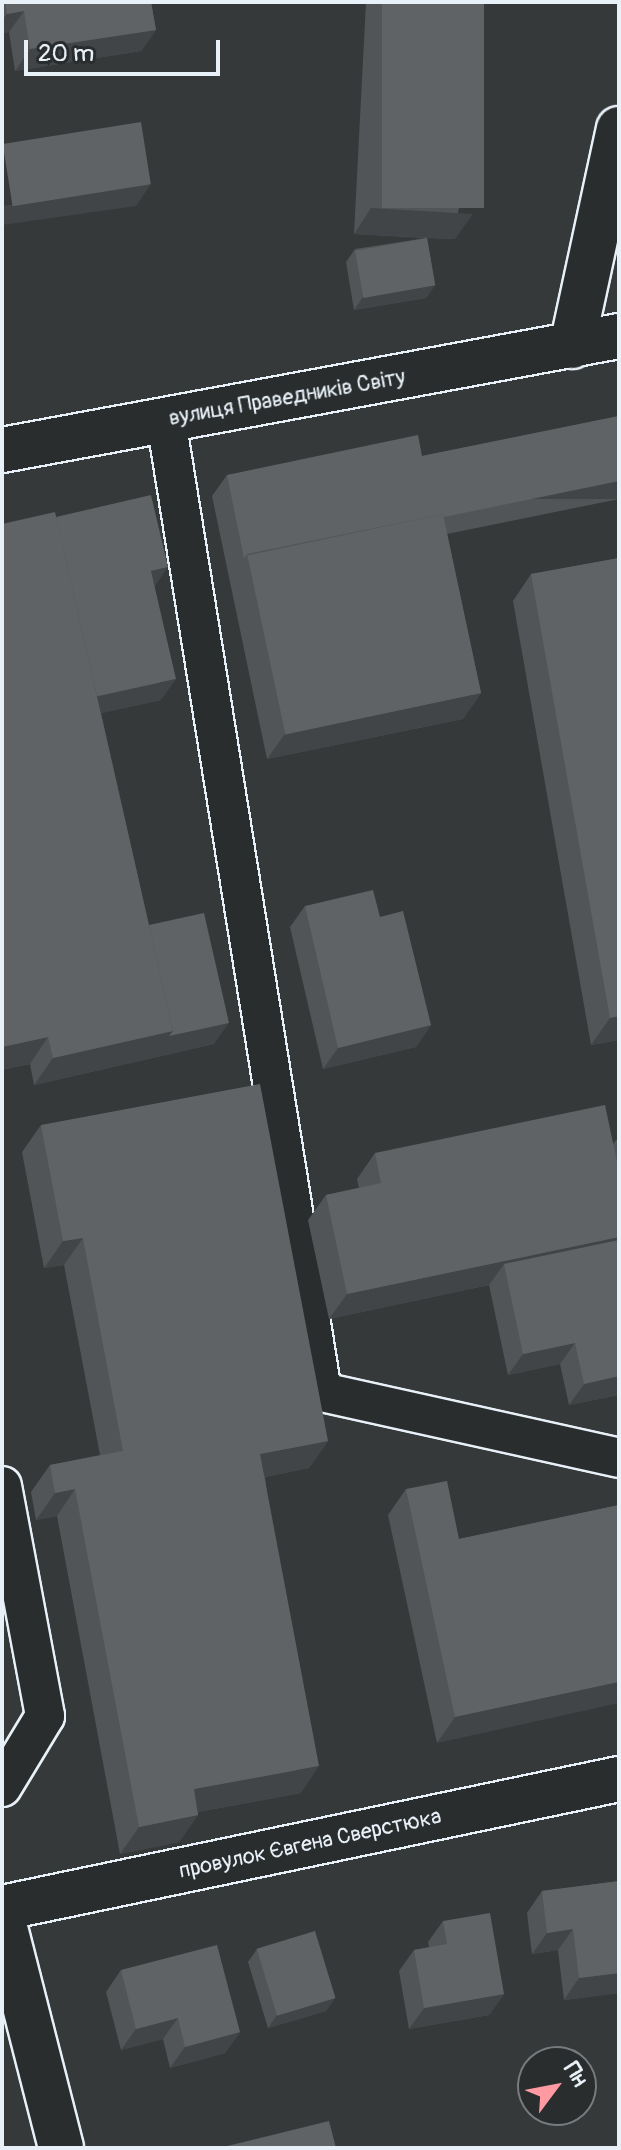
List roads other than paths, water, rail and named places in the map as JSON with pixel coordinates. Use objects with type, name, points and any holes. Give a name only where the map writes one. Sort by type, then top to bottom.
[{"type":"street","points":[[572,346],[619,129]]},
{"type":"street","name":"вулиця Праведників Світу","points":[[2,450],[619,336]]},
{"type":"street","name":"провулок Євгена Сверстюка","points":[[2,1908],[619,1779]]},
{"type":"street","points":[[2,1916],[61,2148]]},
{"type":"lane","points":[[166,420],[322,1392],[619,1458]]},
{"type":"lane","points":[[2,1486],[45,1716],[2,1787]]}]
